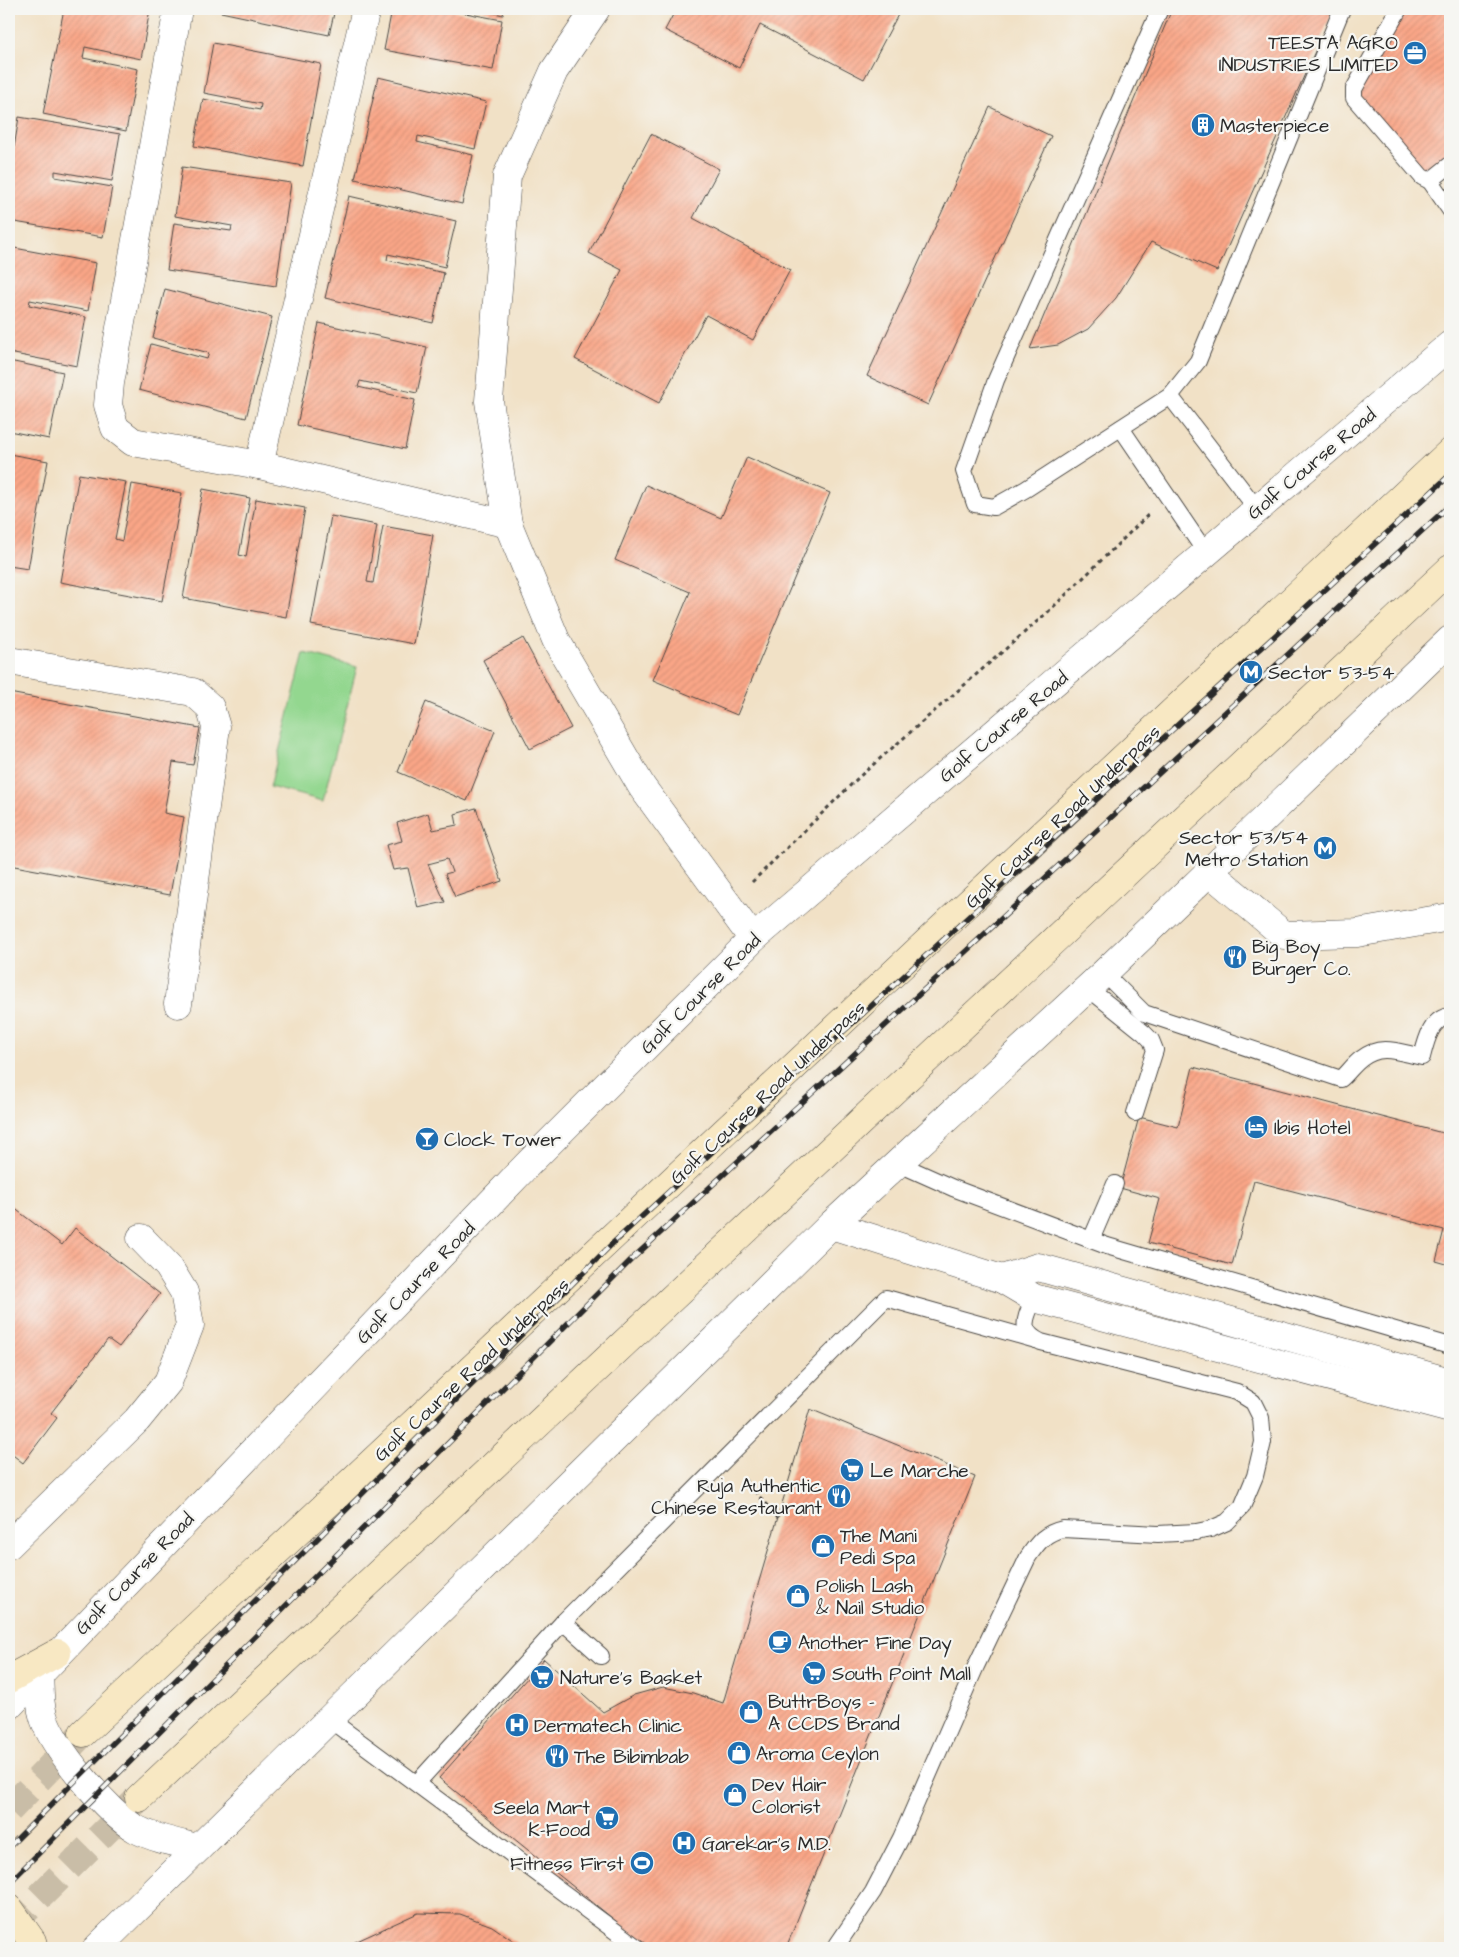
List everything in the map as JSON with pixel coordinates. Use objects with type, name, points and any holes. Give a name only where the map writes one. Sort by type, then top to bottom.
[{"type":"main road","name":"Golf Course Road Underpass","points":[[83,1733],[1450,452]]},
{"type":"main road","points":[[139,1798],[1450,568]]},
{"type":"main road","points":[[9,1679],[57,1653]]},
{"type":"main road","points":[[9,1908],[32,1941],[34,1948]]},
{"type":"street","points":[[178,9],[108,405],[115,428],[133,442],[259,465],[508,524]]},
{"type":"street","points":[[259,465],[366,9]]},
{"type":"street","points":[[596,9],[554,71],[507,176],[488,401],[508,524],[556,640],[642,787],[753,939]]},
{"type":"street","name":"Golf Course Road","points":[[9,1706],[57,1653],[520,1172],[753,939],[1450,345]]},
{"type":"street","points":[[97,1948],[831,1224],[1096,980],[1450,640]]},
{"type":"street","points":[[9,661],[192,692],[210,707],[216,727],[178,1004]]},
{"type":"street","points":[[1208,871],[1284,935],[1357,933],[1450,917]]},
{"type":"street","points":[[831,1224],[1002,1279],[1034,1298],[1450,1410]]},
{"type":"street","points":[[9,1545],[137,1420],[168,1382],[190,1325],[184,1292],[168,1266],[141,1238]]},
{"type":"street","points":[[1002,1279],[1038,1267],[1450,1382]]},
{"type":"street","points":[[39,1673],[43,1715],[53,1739],[89,1785],[110,1808],[136,1829],[198,1848]]},
{"type":"lane","points":[[1160,9],[996,380],[964,471],[975,504],[994,507],[1121,428],[1170,396],[1198,361],[1342,9]]},
{"type":"lane","points":[[1399,9],[1360,76],[1354,88],[1354,98],[1422,177],[1430,181],[1450,210]]},
{"type":"lane","points":[[1430,181],[1450,165]]},
{"type":"lane","points":[[1170,396],[1257,510]]},
{"type":"lane","points":[[1121,428],[1206,553]]},
{"type":"lane","points":[[1096,980],[1144,1013],[1341,1079],[1359,1060],[1374,1050],[1384,1049],[1422,1057],[1428,1035],[1438,1021],[1450,1016]]},
{"type":"lane","points":[[1096,980],[1153,1045],[1154,1050],[1135,1113]]},
{"type":"lane","points":[[897,1163],[953,1188],[1091,1240],[1450,1346]]},
{"type":"lane","points":[[1091,1240],[1115,1184]]},
{"type":"lane","points":[[416,1783],[563,1622],[886,1298],[1040,1342],[1237,1392],[1253,1402],[1261,1418],[1263,1442],[1255,1476],[1242,1507],[1227,1522],[1211,1529],[1158,1534],[1063,1529],[1050,1532],[1028,1556],[976,1666],[900,1838],[873,1892],[835,1948]]},
{"type":"lane","points":[[1034,1298],[1024,1320],[1031,1337],[1040,1342]]},
{"type":"lane","points":[[563,1622],[601,1656]]},
{"type":"lane","points":[[329,1719],[638,1948]]},
{"type":"path","points":[[729,906],[859,777],[1049,611],[1167,496]]},
{"type":"path","points":[[726,1458],[778,1518]]},
{"type":"green space","points":[[304,653],[357,667],[323,801],[270,787]]},
{"type":"building","points":[[64,9],[150,9],[141,59],[85,47],[83,58],[138,69],[126,131],[43,114]]},
{"type":"building","points":[[222,9],[335,9],[329,35],[221,12]]},
{"type":"building","points":[[392,9],[444,9],[502,20],[493,70],[384,50]]},
{"type":"building","points":[[478,9],[504,9],[503,15]]},
{"type":"building","points":[[676,9],[901,9],[864,79],[760,25],[739,68],[665,30]]},
{"type":"building","name":"Masterpiece","points":[[1172,9],[1334,9],[1217,271],[1151,242],[1116,298],[1088,329],[1058,345],[1030,349]]},
{"type":"building","name":"TEESTA AGRO INDUSTRIES LIMITED","points":[[1386,9],[1450,9],[1450,158],[1428,179],[1354,97],[1399,19]]},
{"type":"building","points":[[213,43],[321,64],[303,166],[194,146],[203,99],[260,110],[261,104],[204,93]]},
{"type":"building","points":[[378,77],[486,102],[475,149],[418,136],[417,142],[473,155],[462,204],[355,179]]},
{"type":"building","points":[[990,107],[1051,136],[928,405],[867,376]]},
{"type":"building","points":[[19,117],[120,134],[112,181],[55,171],[55,177],[112,187],[103,237],[9,221],[9,179]]},
{"type":"building","points":[[651,134],[719,169],[693,218],[790,270],[753,340],[706,315],[659,403],[575,359],[622,270],[589,253]]},
{"type":"building","points":[[182,167],[291,183],[276,286],[167,270],[174,223],[231,231],[232,226],[175,216]]},
{"type":"building","points":[[349,196],[456,221],[445,267],[388,254],[387,260],[444,273],[433,323],[325,298]]},
{"type":"building","points":[[9,247],[96,263],[88,311],[30,300],[29,305],[86,317],[77,366],[9,353]]},
{"type":"building","points":[[165,289],[272,317],[246,418],[139,390],[151,344],[207,359],[209,353],[153,338]]},
{"type":"building","points":[[319,323],[427,347],[417,393],[360,381],[358,387],[415,400],[405,449],[297,425]]},
{"type":"building","points":[[9,361],[63,372],[49,439],[9,431]]},
{"type":"building","points":[[9,454],[48,461],[28,569],[9,566]]},
{"type":"building","points":[[747,457],[830,493],[737,715],[653,680],[690,592],[615,560],[646,485],[721,518]]},
{"type":"building","points":[[79,474],[126,482],[115,539],[122,541],[132,484],[182,493],[162,601],[60,582]]},
{"type":"building","points":[[203,489],[250,498],[239,555],[246,557],[256,499],[305,508],[286,617],[183,598]]},
{"type":"building","points":[[331,516],[377,525],[367,582],[373,583],[383,526],[433,535],[414,644],[311,625]]},
{"type":"building","points":[[523,638],[571,728],[530,749],[483,660]]},
{"type":"building","points":[[9,693],[200,728],[193,765],[173,762],[164,813],[184,817],[170,895],[9,865]]},
{"type":"building","points":[[426,702],[495,731],[467,801],[398,772]]},
{"type":"building","points":[[476,808],[502,881],[455,897],[445,874],[452,872],[447,859],[428,864],[445,902],[418,908],[408,868],[393,870],[386,845],[402,841],[397,823],[428,813],[433,830],[457,825],[455,814]]},
{"type":"building","points":[[1193,1067],[1450,1135],[1450,1265],[1436,1261],[1444,1230],[1254,1181],[1232,1265],[1148,1243],[1160,1199],[1120,1188],[1139,1117],[1178,1127]]},
{"type":"building","points":[[9,1204],[62,1245],[75,1228],[160,1294],[119,1347],[108,1339],[51,1413],[57,1418],[23,1463],[9,1452]]},
{"type":"building","name":"South Point Mall","points":[[810,1409],[975,1477],[786,1948],[649,1948],[439,1778],[544,1659],[603,1712],[634,1695],[663,1687],[693,1693],[723,1703]]},
{"type":"building","points":[[418,1913],[460,1914],[492,1926],[524,1948],[342,1948]]},
{"type":"tunnel","points":[[9,1810],[79,1737]]},
{"type":"tunnel","points":[[9,1927],[136,1801]]},
{"type":"railway","points":[[9,1847],[614,1242],[1450,475]]},
{"type":"railway","points":[[9,1883],[632,1259],[1450,505]]},
{"type":"place","name":"TEESTA AGRO INDUSTRIES LIMITED","points":[[1415,53]]},
{"type":"place","name":"Masterpiece","points":[[1203,125]]},
{"type":"place","name":"Sector 53-54","points":[[1251,672]]},
{"type":"place","name":"Sector 53/54 Metro Station","points":[[1325,848]]},
{"type":"place","name":"Big Boy Burger Co.","points":[[1235,957]]},
{"type":"place","name":"Ibis Hotel","points":[[1256,1127]]},
{"type":"place","name":"Clock Tower","points":[[427,1139]]},
{"type":"place","name":"Le Marche","points":[[852,1470]]},
{"type":"place","name":"Ruja Authentic Chinese Restaurant","points":[[839,1496]]},
{"type":"place","name":"The Mani Pedi Spa","points":[[823,1546]]},
{"type":"place","name":"Polish Lash & Nail Studio","points":[[798,1596]]},
{"type":"place","name":"Another Fine Day","points":[[780,1642]]},
{"type":"place","name":"South Point Mall","points":[[814,1673]]},
{"type":"place","name":"Nature's Basket","points":[[542,1677]]},
{"type":"place","name":"ButtrBoys - A CCDS Brand","points":[[751,1712]]},
{"type":"place","name":"Dermatech Clinic","points":[[517,1725]]},
{"type":"place","name":"Aroma Ceylon","points":[[739,1753]]},
{"type":"place","name":"The Bibimbab","points":[[557,1756]]},
{"type":"place","name":"Dev Hair Colorist","points":[[735,1795]]},
{"type":"place","name":"Seela Mart K-Food","points":[[607,1818]]},
{"type":"place","name":"Garekar's M.D.","points":[[684,1843]]},
{"type":"place","name":"Fitness First","points":[[642,1863]]}]
